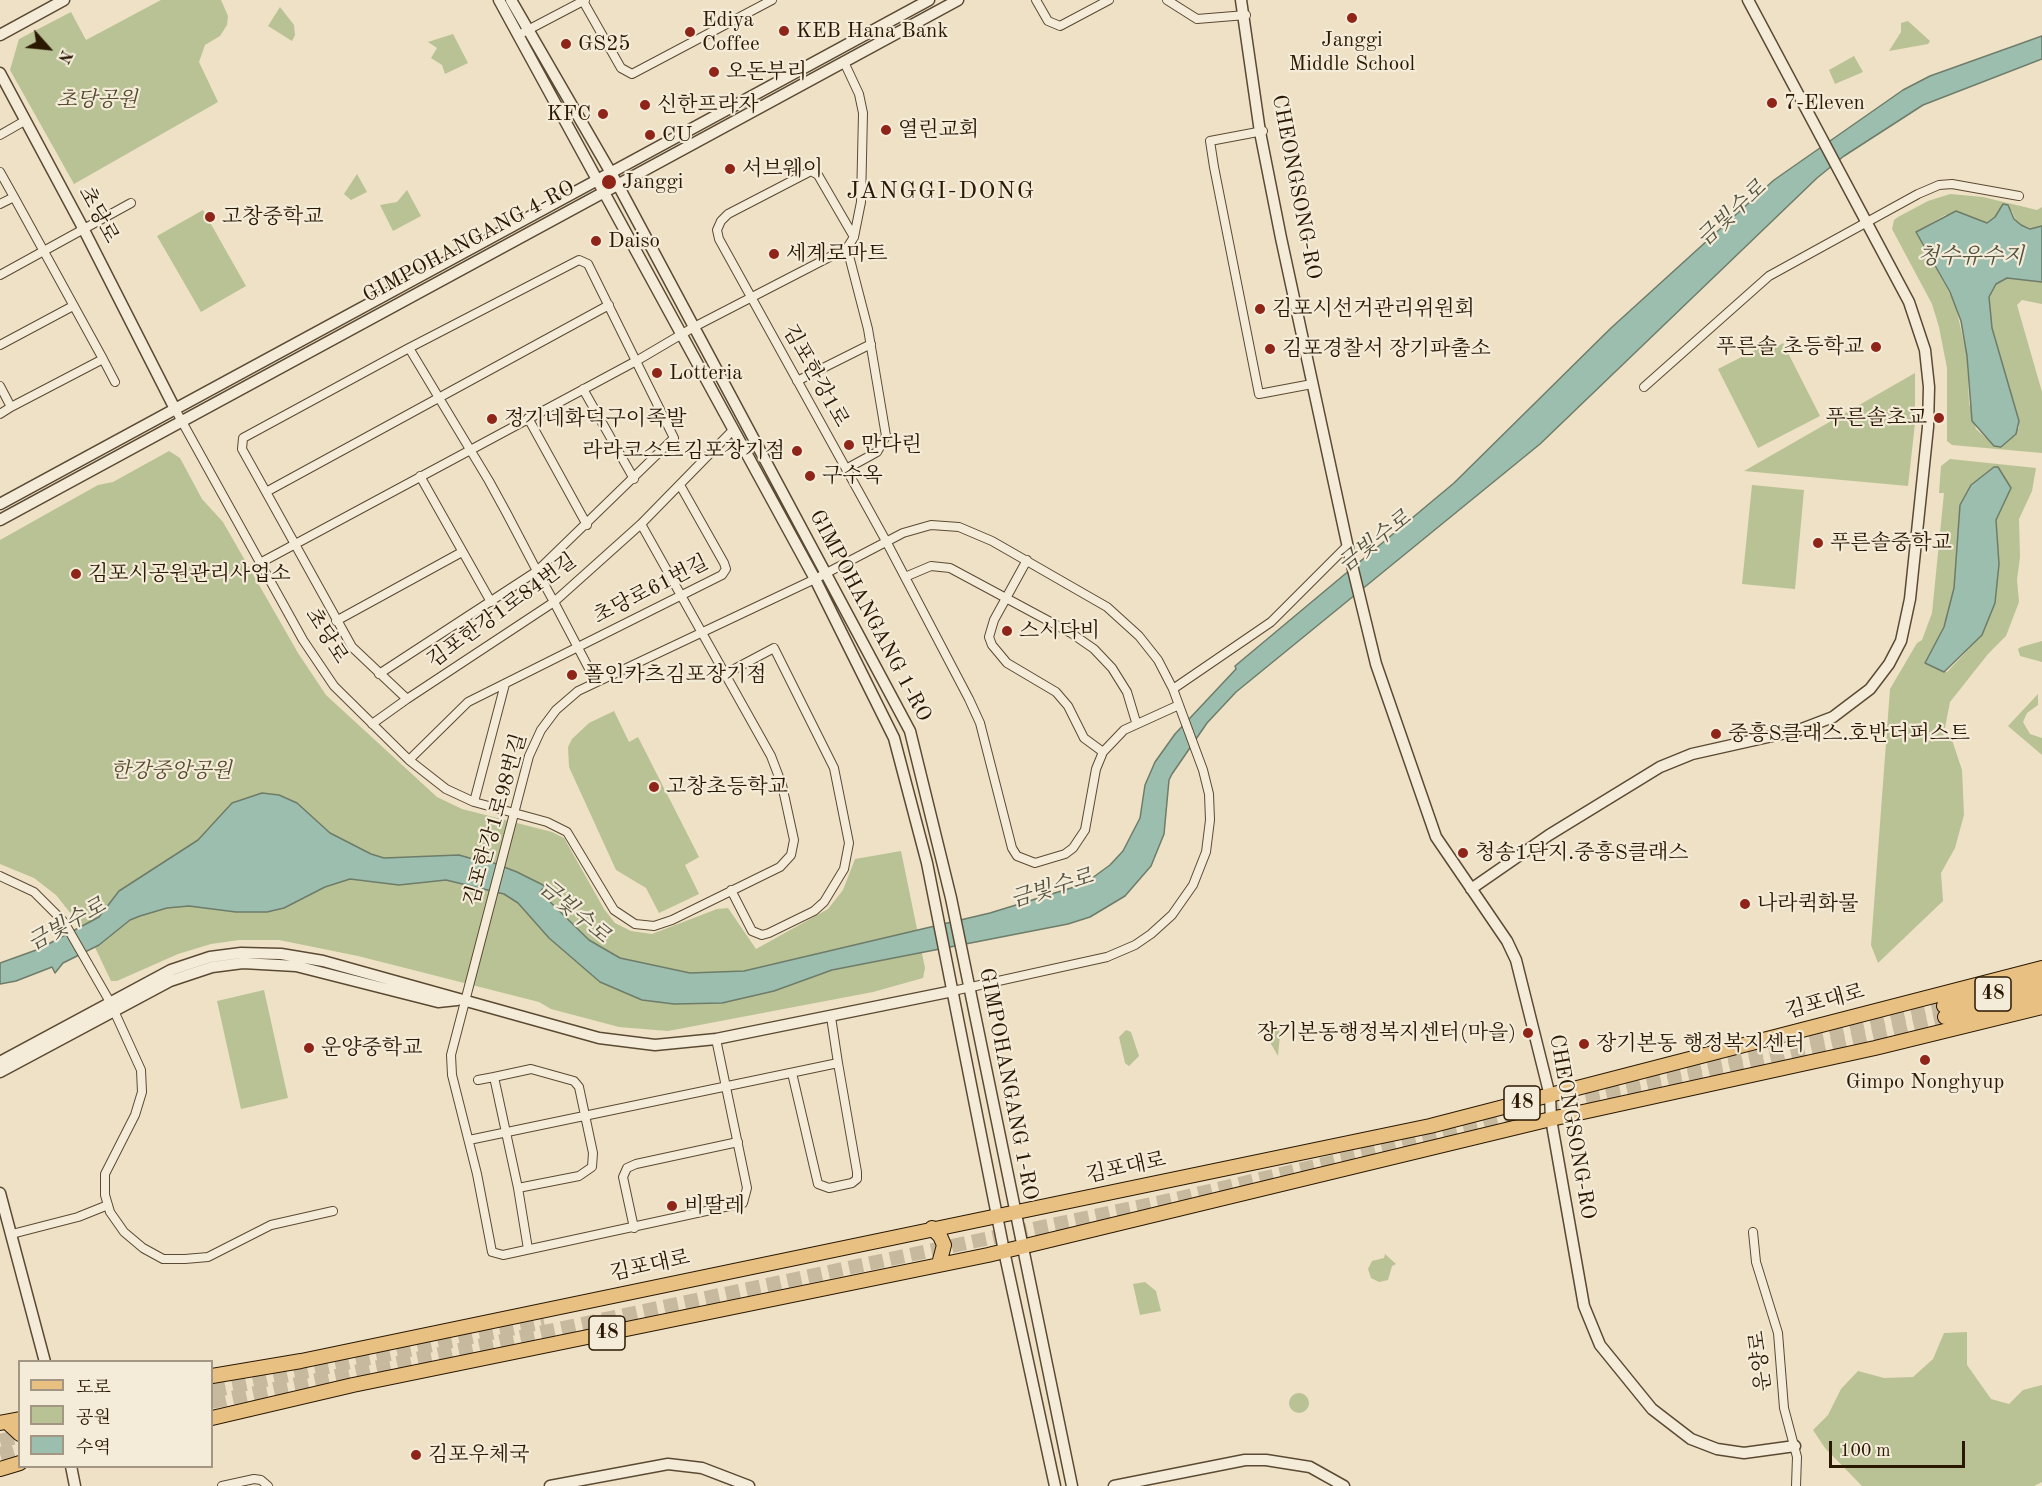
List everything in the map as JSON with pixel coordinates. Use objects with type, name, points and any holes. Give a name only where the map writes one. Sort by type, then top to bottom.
[{"type":"main road","name":"김포대로","points":[[213,1376],[313,1359],[932,1228],[1430,1126],[2042,968]]},
{"type":"main road","name":"48","points":[[2042,982],[1945,1012],[2042,995]]},
{"type":"main road","name":"48","points":[[213,1418],[353,1385],[1004,1251],[1551,1119],[1875,1048],[2042,1007]]},
{"type":"main road","points":[[932,1228],[940,1236],[944,1245],[939,1264]]},
{"type":"street","points":[[0,35],[64,0]]},
{"type":"street","name":"GIMPOHANGANG 1-RO","points":[[499,0],[524,32],[618,184],[910,730],[951,898],[1020,1246],[1072,1486]]},
{"type":"street","name":"GIMPOHANGANG 1-RO","points":[[511,0],[524,32],[603,193],[815,579],[894,738],[917,819],[996,1215],[1055,1486]]},
{"type":"street","points":[[524,32],[584,1],[621,68],[632,74],[772,0]]},
{"type":"street","points":[[928,0],[934,13]]},
{"type":"street","name":"GIMPOHANGANG 4-RO","points":[[0,504],[928,0]]},
{"type":"street","name":"GIMPOHANGANG 4-RO","points":[[0,520],[958,0]]},
{"type":"street","points":[[1036,0],[1048,21],[1060,26],[1109,0]]},
{"type":"street","points":[[1167,0],[1197,19],[1244,15]]},
{"type":"street","name":"CHEONGSONG-RO","points":[[1243,0],[1262,132],[1309,350],[1312,384],[1380,678],[1430,822],[1448,857],[1512,951],[1550,1096],[1551,1119],[1584,1306],[1600,1345],[1652,1409],[1691,1439],[1717,1449],[1744,1453],[1795,1446]]},
{"type":"street","points":[[1471,890],[1619,790],[1674,760],[1799,730],[1833,717],[1870,688],[1896,653],[1904,631],[1910,599],[1928,427],[1928,368],[1915,315],[1748,0]]},
{"type":"street","points":[[260,563],[638,360],[694,327],[847,248],[854,237],[861,202],[863,113],[859,94],[844,62]]},
{"type":"street","name":"초당로","points":[[0,73],[82,229],[156,378],[317,664],[334,686],[409,760],[446,789],[474,802],[547,822],[567,832],[609,903],[619,914],[635,924],[644,926],[663,924],[731,890]]},
{"type":"street","name":"초당로","points":[[0,82],[82,229]]},
{"type":"street","points":[[0,135],[21,123]]},
{"type":"street","points":[[1262,132],[1210,141],[1258,394],[1312,384]]},
{"type":"street","points":[[0,172],[115,382]]},
{"type":"street","name":"김포한강1로","points":[[854,237],[815,172],[806,172],[757,197],[724,217],[717,230],[719,239],[751,298],[886,541],[980,723],[1012,848],[1017,856],[1024,861],[1035,863],[1065,854],[1073,848],[1085,830],[1096,769],[1103,752]]},
{"type":"street","points":[[1644,387],[1765,279],[1939,185],[1967,184],[2019,196]]},
{"type":"street","points":[[0,204],[14,197]]},
{"type":"street","points":[[0,275],[131,203]]},
{"type":"street","points":[[846,469],[877,452],[886,436],[871,344],[847,248]]},
{"type":"street","points":[[379,674],[537,571],[587,525],[674,438],[638,360],[588,264],[583,261],[573,260],[243,438],[242,449],[336,621],[352,646],[379,674],[407,699]]},
{"type":"street","points":[[266,492],[609,304]]},
{"type":"street","points":[[0,345],[73,306]]},
{"type":"street","points":[[797,381],[871,344]]},
{"type":"street","points":[[409,348],[471,449],[596,682]]},
{"type":"street","points":[[0,414],[103,359]]},
{"type":"street","points":[[0,386],[11,407]]},
{"type":"street","points":[[583,389],[634,479]]},
{"type":"street","points":[[528,418],[587,525]]},
{"type":"street","name":"김포한강1로84번길","points":[[372,724],[554,602],[641,524],[733,430]]},
{"type":"street","points":[[420,476],[491,602]]},
{"type":"street","name":"초당로61번길","points":[[409,760],[458,708],[722,575],[726,569],[724,563],[680,485]]},
{"type":"street","points":[[641,524],[778,769],[794,848],[780,867],[731,890],[752,931],[762,935],[814,910],[824,902],[844,869],[849,843],[834,768],[774,648],[725,674]]},
{"type":"street","name":"김포한강1로98번길","points":[[528,1249],[498,1256],[490,1249],[469,1140],[451,1066],[452,1042],[463,1000],[506,849],[529,756],[541,730],[564,701],[596,682],[815,579],[886,541],[917,528],[947,525],[972,531],[1100,603],[1124,621],[1149,648],[1173,689],[1180,707],[1203,771],[1209,811],[1206,852],[1184,900],[1151,934],[1121,952],[1107,957],[953,991]]},
{"type":"street","points":[[1173,689],[1271,622],[1349,551]]},
{"type":"street","points":[[336,621],[462,552]]},
{"type":"street","points":[[1027,560],[991,630],[990,637],[994,651],[1007,663],[1056,692],[1068,706],[1084,738],[1103,752],[1118,735],[1136,722],[1180,707]]},
{"type":"street","points":[[905,578],[920,570],[941,566],[959,572],[1071,633],[1100,655],[1124,687],[1136,722]]},
{"type":"street","points":[[474,802],[504,684]]},
{"type":"street","points":[[0,876],[34,892],[52,906],[64,922],[112,1006],[141,1070],[142,1092],[135,1114],[105,1174],[105,1195],[108,1205],[124,1232],[143,1248],[163,1259],[208,1257],[271,1225],[333,1211]]},
{"type":"street","points":[[0,1072],[171,970],[210,957],[241,953],[281,954],[323,961],[616,1042],[672,1045],[716,1040],[953,991]]},
{"type":"street","points":[[0,1062],[112,1006]]},
{"type":"street","points":[[792,1073],[816,1179],[821,1187],[829,1188],[852,1183],[858,1175],[831,1017]]},
{"type":"street","points":[[494,1077],[507,1132],[528,1249],[743,1203],[747,1188],[716,1040]]},
{"type":"street","points":[[469,1140],[838,1063]]},
{"type":"street","points":[[478,1080],[531,1069],[570,1080],[579,1087],[594,1161],[589,1171],[518,1188]]},
{"type":"street","points":[[634,1228],[623,1177],[627,1168],[636,1164],[738,1142]]},
{"type":"street","points":[[0,1193],[44,1360]]},
{"type":"street","points":[[12,1234],[78,1217],[108,1205]]},
{"type":"street","name":"운양로","points":[[1753,1232],[1756,1262],[1778,1333],[1784,1408],[1795,1446],[1796,1486]]},
{"type":"street","points":[[1114,1486],[1245,1460],[1266,1460],[1310,1467],[1344,1486]]},
{"type":"street","points":[[550,1486],[668,1464],[702,1468],[749,1486]]},
{"type":"street","points":[[1140,1486],[1249,1464],[1283,1465],[1337,1486]]},
{"type":"street","points":[[71,1468],[75,1486]]},
{"type":"street","points":[[220,1486],[254,1479],[261,1480],[268,1486]]},
{"type":"green space","name":"초당공원","points":[[161,0],[221,0],[228,16],[227,25],[220,36],[205,45],[199,62],[218,102],[74,184],[10,70],[19,39],[71,12],[86,40]]},
{"type":"green space","points":[[280,7],[294,25],[295,35],[292,41],[268,26]]},
{"type":"green space","points":[[1908,21],[1930,41],[1928,44],[1889,51],[1901,32],[1901,23]]},
{"type":"green space","points":[[453,34],[468,63],[445,74],[442,65],[431,58],[437,48],[428,42]]},
{"type":"green space","points":[[1854,56],[1863,72],[1835,84],[1829,70]]},
{"type":"green space","points":[[357,174],[367,192],[351,200],[344,194]]},
{"type":"green space","points":[[407,190],[421,216],[393,231],[380,205],[397,202]]},
{"type":"green space","points":[[1950,194],[1983,197],[2037,210],[2042,207],[2042,226],[2034,229],[2017,223],[2012,211],[1999,209],[1995,217],[1987,223],[1945,215],[1916,232],[1955,303],[1967,356],[1969,403],[1976,429],[1995,446],[2019,428],[2019,421],[1992,328],[1989,297],[1996,284],[2007,278],[2042,282],[2042,304],[2022,300],[2017,305],[2042,392],[2042,453],[1952,445],[1947,441],[1947,368],[1939,327],[1932,304],[1892,229],[1894,220],[1898,217],[1928,201]]},
{"type":"green space","points":[[203,210],[246,286],[201,312],[157,236]]},
{"type":"green space","points":[[1773,341],[1777,347],[1783,343],[1820,416],[1758,448],[1718,369]]},
{"type":"green space","points":[[1915,373],[1915,423],[1908,486],[1744,471]]},
{"type":"green space","name":"한강중앙공원","points":[[169,451],[180,458],[202,499],[223,522],[298,653],[326,695],[437,797],[462,809],[552,832],[564,838],[604,909],[615,923],[631,931],[652,934],[717,909],[728,908],[756,949],[828,909],[843,890],[855,859],[901,851],[925,968],[923,978],[873,992],[668,1031],[619,1027],[551,1009],[539,1002],[358,956],[279,940],[239,940],[211,944],[178,954],[117,981],[111,981],[91,939],[56,895],[34,878],[0,864],[0,540],[98,485],[113,482]]},
{"type":"green space","points":[[1950,459],[2036,468],[2032,491],[2019,519],[2020,557],[2017,580],[2019,602],[2006,636],[1988,654],[1950,702],[1943,738],[1951,737],[1962,770],[1964,815],[1955,848],[1941,873],[1943,901],[1878,963],[1871,945],[1890,689],[1917,643],[1922,640],[1932,613],[1944,493],[1939,493],[1941,466]],"holes":[[[1994,467],[2010,490],[2001,505],[1996,520],[1999,564],[1995,603],[1982,635],[1947,672],[1925,662],[1944,627],[1954,588],[1960,505],[1971,485]]]},
{"type":"green space","points":[[1752,485],[1804,490],[1795,589],[1742,584]]},
{"type":"green space","points":[[2042,641],[2042,662],[2020,656],[2018,649]]},
{"type":"green space","points":[[2038,694],[2038,705],[2027,713],[2023,722],[2030,734],[2042,738],[2042,755],[2008,726]]},
{"type":"green space","points":[[614,711],[629,742],[638,737],[699,857],[685,865],[699,894],[659,913],[646,888],[616,870],[569,767],[568,747],[572,739],[589,723]]},
{"type":"green space","points":[[264,990],[288,1098],[241,1109],[217,1001]]},
{"type":"green space","points":[[1266,1025],[1278,1025],[1280,1035],[1278,1056],[1263,1030]]},
{"type":"green space","points":[[1126,1030],[1131,1032],[1139,1056],[1129,1066],[1125,1063],[1119,1037]]},
{"type":"green space","points":[[1385,1254],[1396,1264],[1392,1266],[1388,1280],[1379,1282],[1371,1278],[1368,1269],[1372,1261],[1384,1258]]},
{"type":"green space","points":[[1145,1282],[1156,1291],[1161,1311],[1140,1315],[1133,1284]]},
{"type":"green space","points":[[1967,1332],[1967,1365],[1991,1399],[2009,1404],[2023,1390],[2042,1385],[2042,1482],[2034,1486],[1862,1486],[1825,1448],[1813,1430],[1828,1415],[1841,1389],[1858,1371],[1884,1378],[1913,1377],[1933,1359],[1944,1333]]},
{"type":"green space","points":[[1299,1393],[1306,1396],[1309,1403],[1306,1410],[1299,1413],[1292,1410],[1289,1403],[1292,1396]]},
{"type":"water","points":[[2042,36],[2042,59],[1923,105],[1844,156],[1817,178],[1540,444],[1236,692],[1207,723],[1169,780],[1164,834],[1151,866],[1125,896],[1090,917],[1068,924],[832,970],[774,991],[722,1003],[674,1004],[642,1000],[600,982],[549,938],[518,903],[504,894],[446,880],[399,885],[350,879],[325,887],[284,908],[267,912],[236,912],[189,906],[167,908],[140,916],[130,920],[99,945],[63,963],[55,973],[52,967],[16,981],[0,984],[0,963],[39,949],[99,917],[119,891],[198,840],[232,803],[262,793],[279,795],[297,803],[330,833],[371,854],[384,858],[459,855],[480,861],[486,860],[517,872],[545,886],[540,892],[589,940],[620,958],[690,973],[744,971],[990,913],[1084,884],[1110,865],[1123,851],[1140,818],[1145,785],[1155,762],[1175,734],[1236,669],[1235,666],[1454,483],[1611,328],[1774,180],[1903,90],[1930,76]]},
{"type":"water","name":"청수유수지","points":[[2003,204],[2008,205],[2014,219],[2021,225],[2030,229],[2042,226],[2042,282],[2007,278],[1996,284],[1989,297],[1992,328],[2019,421],[2016,434],[2001,447],[1994,446],[1972,421],[1967,356],[1961,321],[1950,292],[1916,232],[1956,211],[1987,223],[1995,217]]},
{"type":"water","points":[[1994,467],[1998,467],[2011,488],[1996,520],[1999,564],[1995,603],[1982,635],[1944,672],[1925,663],[1944,627],[1954,588],[1960,505],[1971,485]]},
{"type":"tunnel","points":[[1585,1094],[1944,1006]]},
{"type":"tunnel","points":[[213,1402],[1180,1198],[1945,1017]]},
{"type":"tunnel","points":[[213,1391],[544,1322]]},
{"type":"tunnel","points":[[0,1441],[18,1436]]},
{"type":"tunnel","points":[[0,1454],[18,1449]]},
{"type":"place","name":"Janggi Middle School","points":[[1352,18]]},
{"type":"place","name":"KEB Hana Bank","points":[[784,31]]},
{"type":"place","name":"Ediya Coffee","points":[[690,32]]},
{"type":"place","name":"GS25","points":[[566,44]]},
{"type":"place","name":"오돈부리","points":[[714,72]]},
{"type":"place","name":"7-Eleven","points":[[1772,103]]},
{"type":"place","name":"신한프라자","points":[[645,105]]},
{"type":"place","name":"KFC","points":[[603,114]]},
{"type":"place","name":"열린교회","points":[[886,130]]},
{"type":"place","name":"CU","points":[[650,135]]},
{"type":"place","name":"서브웨이","points":[[730,169]]},
{"type":"place","name":"Janggi","points":[[609,182]]},
{"type":"place","name":"고창중학교","points":[[210,217]]},
{"type":"place","name":"Daiso","points":[[596,241]]},
{"type":"place","name":"세계로마트","points":[[774,254]]},
{"type":"place","name":"김포시선거관리위원회","points":[[1260,309]]},
{"type":"place","name":"푸른솔 초등학교","points":[[1876,347]]},
{"type":"place","name":"김포경찰서 장기파출소","points":[[1270,349]]},
{"type":"place","name":"Lotteria","points":[[657,373]]},
{"type":"place","name":"푸른솔초교","points":[[1939,418]]},
{"type":"place","name":"정기네화덕구이족발","points":[[492,419]]},
{"type":"place","name":"만다린","points":[[849,445]]},
{"type":"place","name":"라라코스트김포장기점","points":[[797,451]]},
{"type":"place","name":"구수옥","points":[[810,476]]},
{"type":"place","name":"푸른솔중학교","points":[[1818,543]]},
{"type":"place","name":"김포시공원관리사업소","points":[[76,574]]},
{"type":"place","name":"스시다비","points":[[1007,631]]},
{"type":"place","name":"폴인카츠김포장기점","points":[[572,675]]},
{"type":"place","name":"중흥S클래스.호반더퍼스트","points":[[1716,734]]},
{"type":"place","name":"고창초등학교","points":[[654,787]]},
{"type":"place","name":"청송1단지.중흥S클래스","points":[[1463,853]]},
{"type":"place","name":"나라퀵화물","points":[[1745,904]]},
{"type":"place","name":"장기본동행정복지센터(마을)","points":[[1528,1033]]},
{"type":"place","name":"장기본동 행정복지센터","points":[[1584,1044]]},
{"type":"place","name":"운양중학교","points":[[309,1048]]},
{"type":"place","name":"Gimpo Nonghyup","points":[[1925,1060]]},
{"type":"place","name":"비딸레","points":[[672,1206]]},
{"type":"place","name":"김포우체국","points":[[416,1455]]},
{"type":"district","name":"JANGGI-DONG","points":[[941,192]]},
{"type":"water label","name":"금빛수로","points":[[1732,214]]},
{"type":"water label","name":"금빛수로","points":[[1375,542]]},
{"type":"water label","name":"금빛수로","points":[[1052,889]]},
{"type":"water label","name":"금빛수로","points":[[574,912]]},
{"type":"water label","name":"금빛수로","points":[[67,925]]}]
